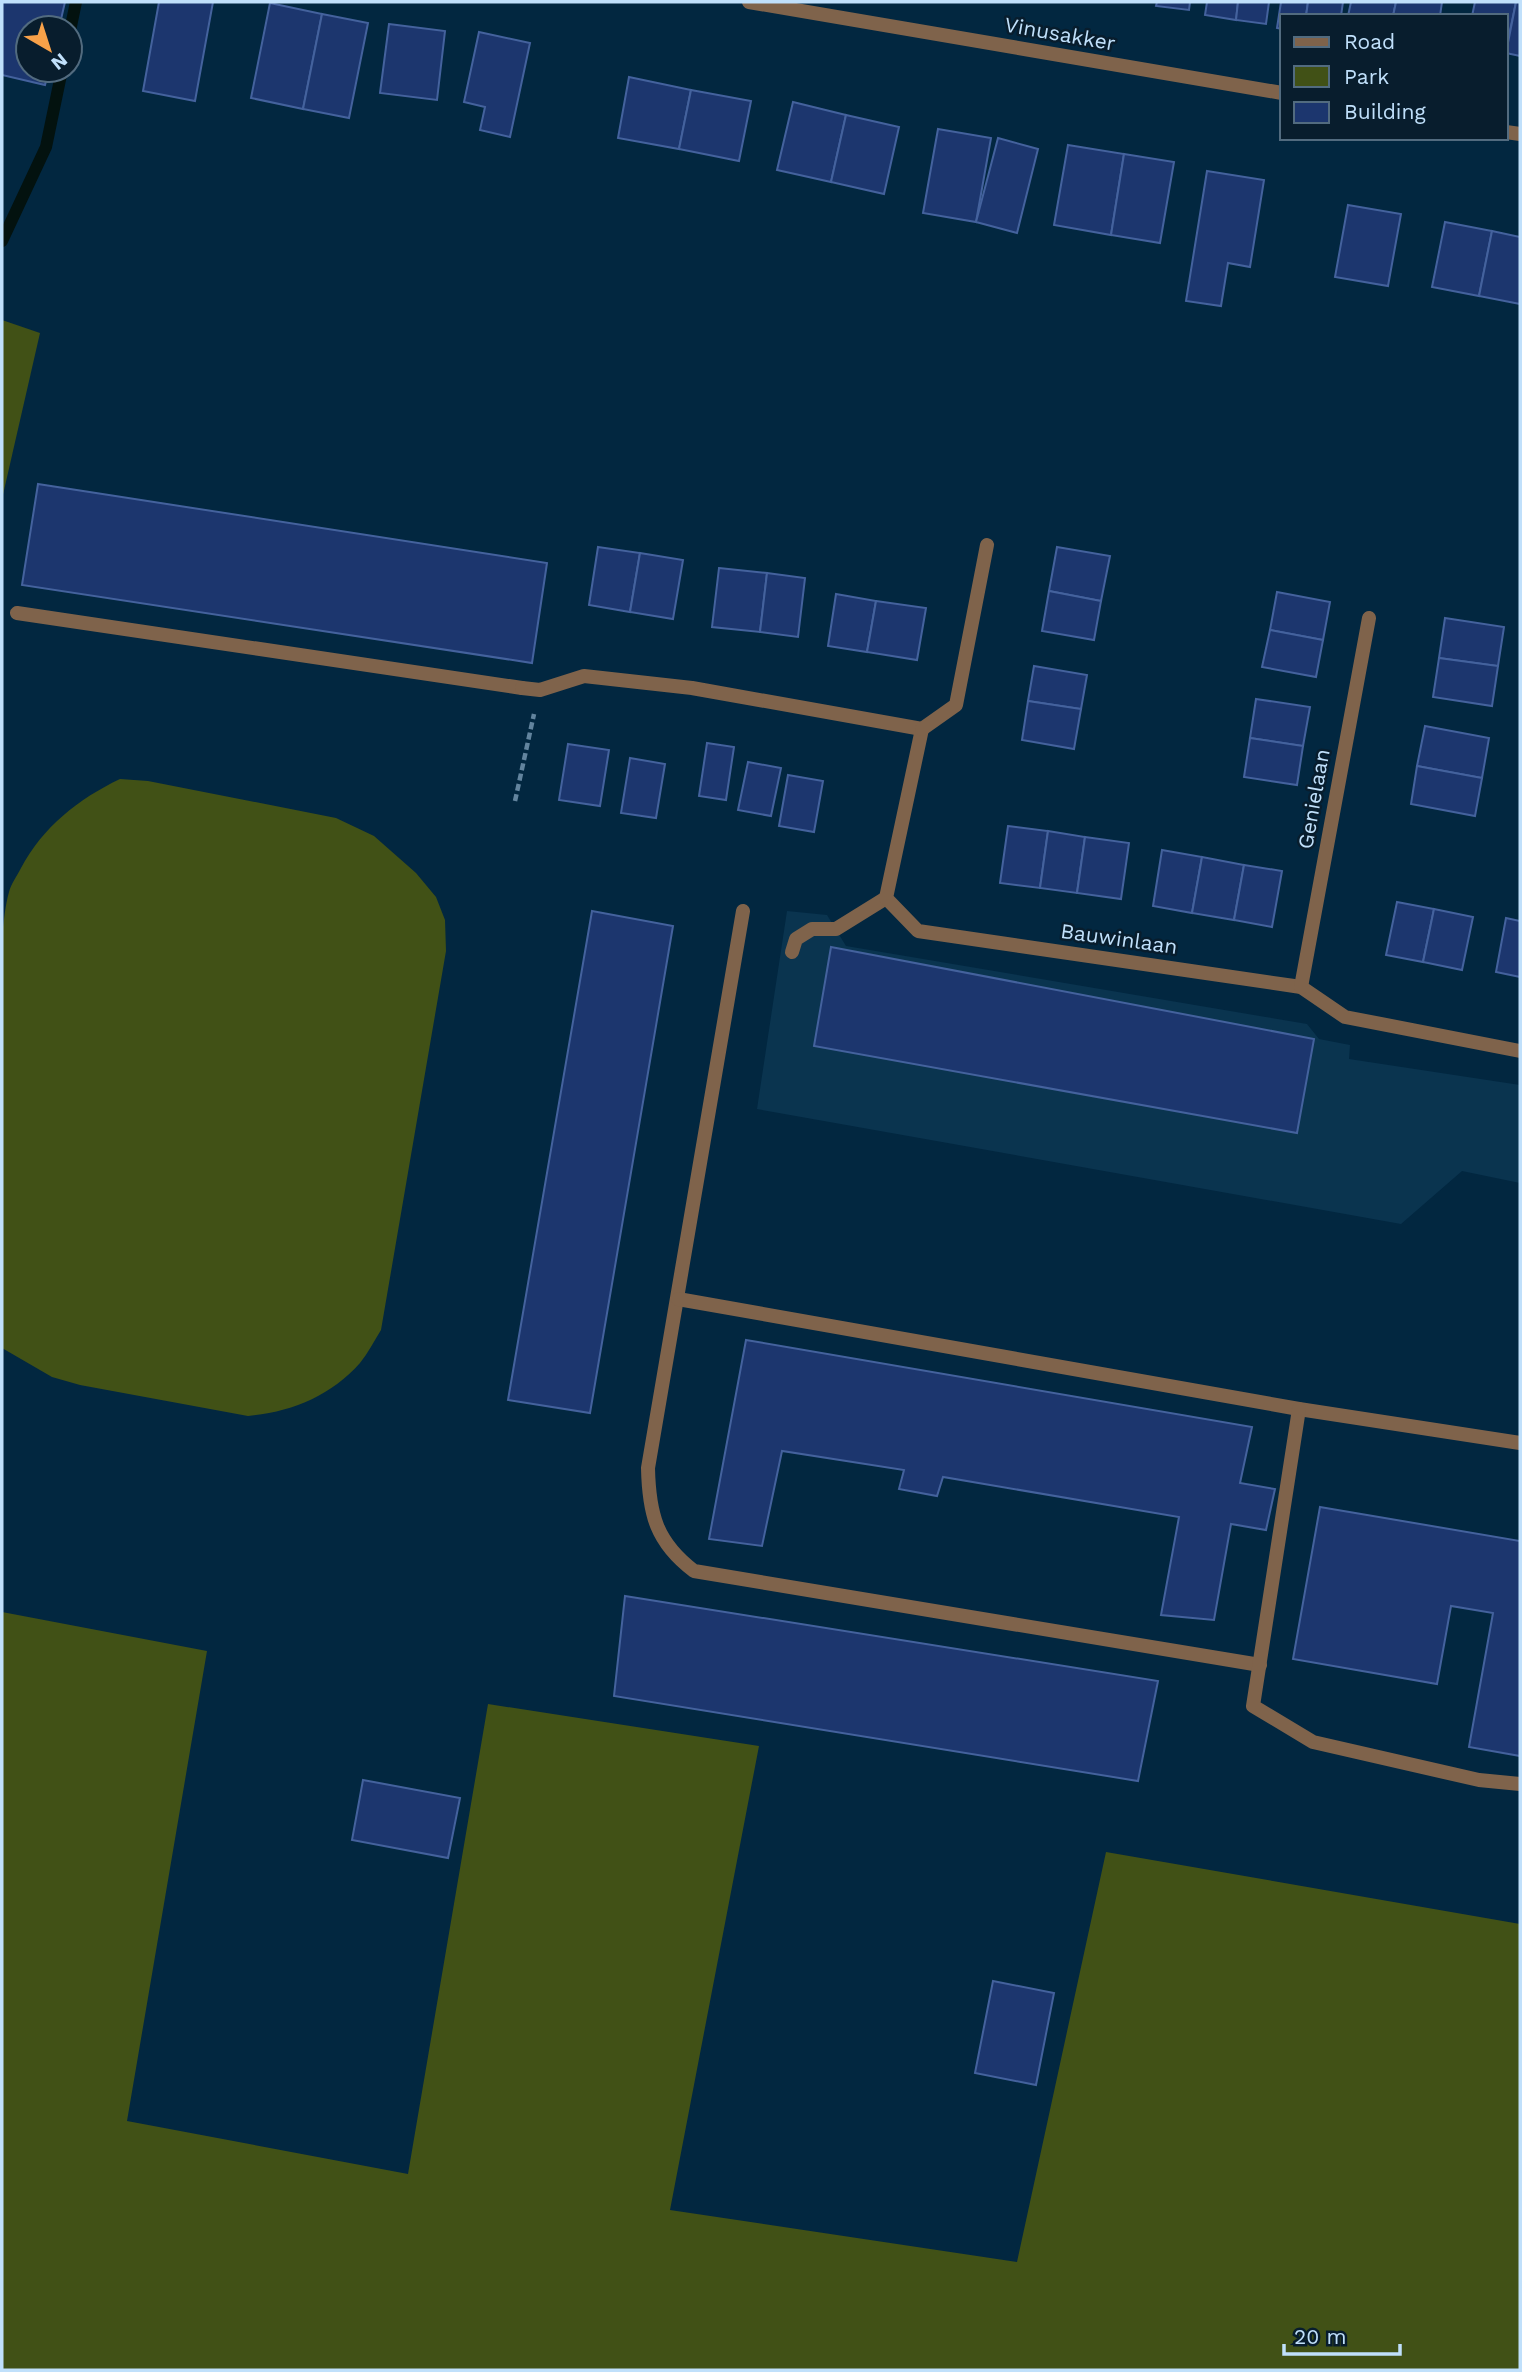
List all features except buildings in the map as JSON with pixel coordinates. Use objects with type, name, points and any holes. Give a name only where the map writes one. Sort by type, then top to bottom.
[{"type":"street","name":"Vinusakker","points":[[749,2],[1280,93]]},
{"type":"street","points":[[792,952],[796,939],[812,929],[836,929],[886,898],[922,729],[956,705],[987,545]]},
{"type":"street","points":[[17,613],[540,690],[584,676],[692,688],[922,729]]},
{"type":"street","name":"Genielaan","points":[[1301,987],[1369,618]]},
{"type":"street","name":"Bauwinlaan","points":[[886,898],[918,931],[1301,987],[1345,1017],[1520,1051]]},
{"type":"street","points":[[743,911],[648,1468],[649,1499],[660,1534],[675,1556],[694,1571],[1260,1665]]},
{"type":"street","points":[[678,1299],[1299,1409],[1520,1444]]},
{"type":"street","points":[[1299,1409],[1253,1706],[1313,1742],[1479,1780],[1520,1784]]},
{"type":"path","points":[[516,801],[540,690]]},
{"type":"shaded area","points":[[787,911],[827,915],[846,946],[1307,1024],[1319,1039],[1350,1045],[1349,1059],[1520,1085],[1520,1183],[1462,1171],[1401,1224],[757,1109]]},
{"type":"green space","points":[[2,320],[40,333],[2,499]]},
{"type":"green space","points":[[120,779],[148,781],[336,818],[374,836],[416,873],[436,897],[445,920],[446,951],[381,1330],[349,1375],[323,1393],[280,1411],[248,1416],[80,1385],[52,1377],[2,1348],[2,935],[6,903],[11,886],[21,868],[51,827],[76,805]]},
{"type":"green space","points":[[2,1612],[207,1651],[127,2121],[408,2174],[488,1704],[759,1746],[670,2210],[1017,2262],[1106,1852],[1520,1924],[1520,2370],[2,2370]]},
{"type":"waterway","points":[[74,14],[76,2]]},
{"type":"waterway","points":[[2,241],[46,147],[59,84]]}]
